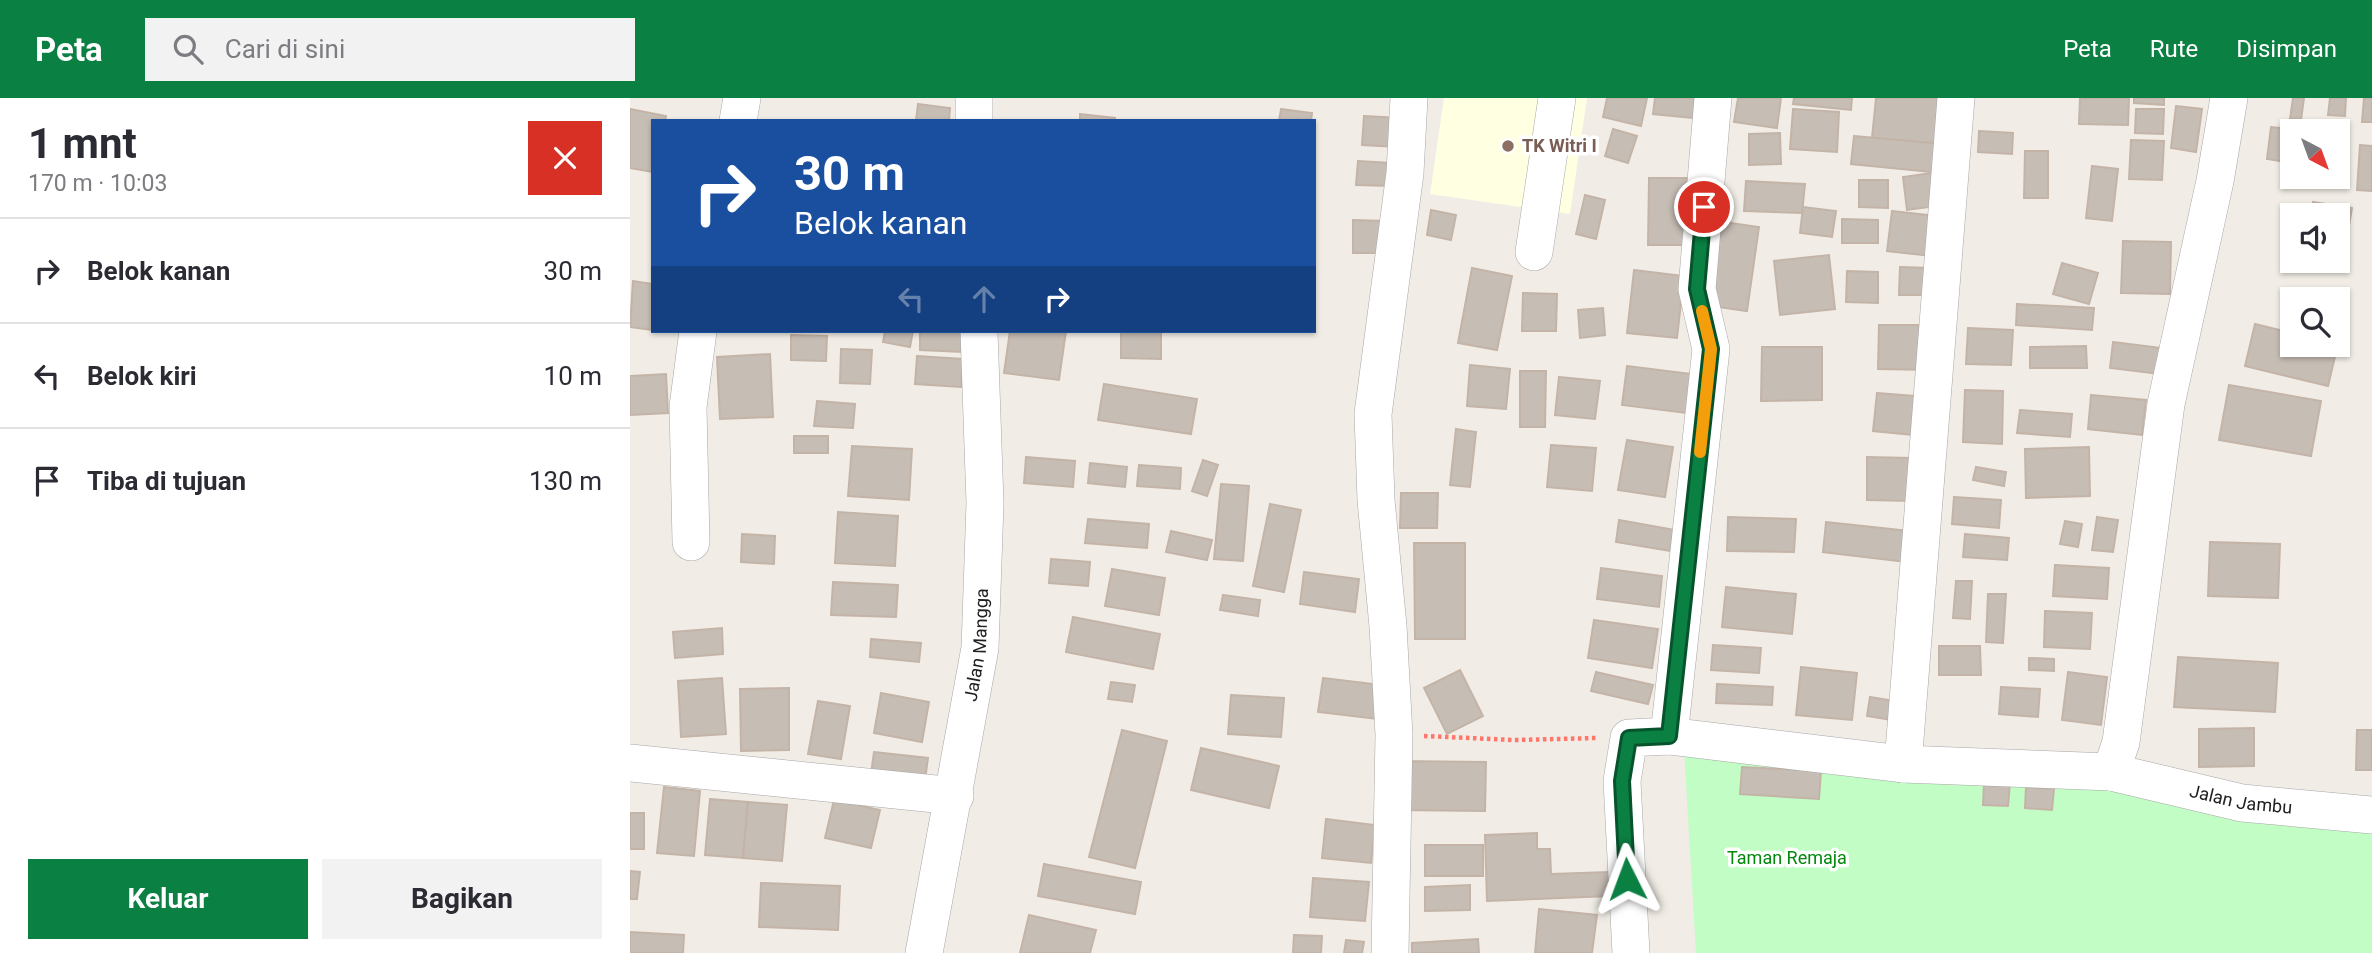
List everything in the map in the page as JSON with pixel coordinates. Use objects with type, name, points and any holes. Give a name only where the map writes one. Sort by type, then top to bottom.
[{"type":"street","points":[[738,119],[742,98]]},
{"type":"street","points":[[974,98],[974,119]]},
{"type":"street","points":[[1390,953],[1394,735],[1388,626],[1376,500],[1373,414],[1405,173],[1409,98]]},
{"type":"street","points":[[1534,251],[1557,98]]},
{"type":"street","points":[[1669,736],[1711,349],[1697,289],[1713,98]]},
{"type":"street","points":[[1903,764],[1956,98]]},
{"type":"street","points":[[2111,772],[2120,742],[2166,404],[2215,181],[2229,98]]},
{"type":"street","points":[[691,542],[688,407],[698,333]]},
{"type":"street","name":"Jalan Mangga","points":[[924,953],[955,796],[980,648],[985,503],[979,333]]},
{"type":"street","name":"Jalan Jambu","points":[[1629,738],[1669,736],[1903,764],[2111,772],[2242,803],[2372,815]]},
{"type":"street","points":[[1629,738],[1622,781],[1631,953]]},
{"type":"street","points":[[630,763],[955,796]]},
{"type":"path","points":[[1394,735],[1514,740],[1629,738]]},
{"type":"shaded area","name":"TK Witri I","points":[[1444,98],[1587,98],[1570,214],[1430,194]]},
{"type":"green space","name":"Taman Remaja","points":[[1684,749],[2135,791],[2372,808],[2372,953],[1696,953]]},
{"type":"building","points":[[1607,98],[1647,98],[1641,126],[1603,117]]},
{"type":"building","points":[[1655,98],[1705,98],[1703,119],[1653,114]]},
{"type":"building","points":[[1738,98],[1781,98],[1777,128],[1734,122]]},
{"type":"building","points":[[1794,98],[1852,98],[1851,110],[1793,104]]},
{"type":"building","points":[[1876,98],[1948,98],[1943,144],[1872,138]]},
{"type":"building","points":[[2080,98],[2129,98],[2128,125],[2079,124]]},
{"type":"building","points":[[2134,98],[2164,98],[2164,105],[2134,103]]},
{"type":"building","points":[[2293,98],[2304,98],[2301,119],[2290,119]]},
{"type":"building","points":[[2330,98],[2346,98],[2345,116],[2328,115]]},
{"type":"building","points":[[2364,98],[2372,98],[2372,122],[2362,122]]},
{"type":"building","points":[[918,104],[950,108],[949,119],[916,119]]},
{"type":"building","points":[[2176,106],[2202,109],[2196,152],[2171,148]]},
{"type":"building","points":[[630,109],[666,116],[665,119],[651,119],[651,172],[630,168]]},
{"type":"building","points":[[1281,109],[1312,113],[1311,119],[1279,119]]},
{"type":"building","points":[[1793,109],[1839,112],[1837,152],[1790,149]]},
{"type":"building","points":[[2136,109],[2164,109],[2163,134],[2135,133]]},
{"type":"building","points":[[1080,114],[1115,118],[1115,119],[1080,119]]},
{"type":"building","points":[[1364,116],[1400,118],[1398,147],[1362,145]]},
{"type":"building","points":[[2271,127],[2280,128],[2280,161],[2267,159]]},
{"type":"building","points":[[1613,129],[1637,136],[1628,163],[1605,156]]},
{"type":"building","points":[[1979,131],[2013,133],[2012,154],[1978,152]]},
{"type":"building","points":[[1780,133],[1781,164],[1749,165],[1749,134]]},
{"type":"building","points":[[1854,136],[1943,144],[1941,173],[1851,164]]},
{"type":"building","points":[[2131,140],[2164,141],[2162,180],[2129,179]]},
{"type":"building","points":[[2360,145],[2372,146],[2372,191],[2357,190]]},
{"type":"building","points":[[2025,151],[2048,151],[2048,198],[2024,198]]},
{"type":"building","points":[[1358,161],[1391,163],[1390,186],[1356,185]]},
{"type":"building","points":[[2092,166],[2118,169],[2112,221],[2086,218]]},
{"type":"building","points":[[1932,173],[1937,206],[1907,210],[1903,177]]},
{"type":"building","points":[[1649,178],[1692,178],[1692,245],[1648,245]]},
{"type":"building","points":[[1859,180],[1888,180],[1888,208],[1859,207]]},
{"type":"building","points":[[1746,181],[1805,184],[1802,213],[1744,211]]},
{"type":"building","points":[[1585,195],[1605,200],[1596,239],[1576,234]]},
{"type":"building","points":[[1803,207],[1836,211],[1832,237],[1800,233]]},
{"type":"building","points":[[1431,210],[1456,215],[1451,240],[1427,235]]},
{"type":"building","points":[[1892,211],[1936,216],[1931,256],[1887,251]]},
{"type":"building","points":[[1842,219],[1878,220],[1878,243],[1842,243]]},
{"type":"building","points":[[1353,220],[1386,221],[1386,253],[1353,253]]},
{"type":"building","points":[[1717,221],[1759,227],[1747,311],[1704,305]]},
{"type":"building","points":[[2123,241],[2171,242],[2170,294],[2121,293]]},
{"type":"building","points":[[1829,255],[1835,309],[1780,315],[1774,261]]},
{"type":"building","points":[[2062,263],[2098,273],[2089,304],[2053,294]]},
{"type":"building","points":[[1900,267],[1930,268],[1929,295],[1899,295]]},
{"type":"building","points":[[1472,268],[1512,276],[1497,350],[1458,343]]},
{"type":"building","points":[[1634,270],[1684,276],[1677,338],[1627,333]]},
{"type":"building","points":[[1847,271],[1878,272],[1878,303],[1846,302]]},
{"type":"building","points":[[633,281],[651,284],[651,330],[630,327]]},
{"type":"building","points":[[1523,293],[1557,294],[1556,331],[1522,331]]},
{"type":"building","points":[[2017,304],[2094,308],[2092,330],[2016,325]]},
{"type":"building","points":[[1603,308],[1605,335],[1580,338],[1578,310]]},
{"type":"building","points":[[2255,324],[2280,330],[2280,357],[2335,357],[2328,386],[2245,366]]},
{"type":"building","points":[[1879,325],[1931,325],[1930,370],[1878,369]]},
{"type":"building","points":[[1968,328],[2013,330],[2011,365],[1966,364]]},
{"type":"building","points":[[885,333],[913,333],[910,347],[883,342]]},
{"type":"building","points":[[920,333],[964,333],[963,352],[920,350]]},
{"type":"building","points":[[1010,333],[1066,333],[1059,380],[1004,373]]},
{"type":"building","points":[[1121,333],[1161,333],[1161,359],[1121,358]]},
{"type":"building","points":[[791,335],[827,336],[826,361],[791,360]]},
{"type":"building","points":[[2113,342],[2162,348],[2159,374],[2110,368]]},
{"type":"building","points":[[2086,346],[2087,368],[2030,368],[2030,347]]},
{"type":"building","points":[[1762,347],[1822,347],[1822,400],[1761,401]]},
{"type":"building","points":[[841,349],[872,350],[870,384],[840,383]]},
{"type":"building","points":[[770,354],[773,417],[720,419],[717,357]]},
{"type":"building","points":[[917,356],[963,359],[961,387],[915,384]]},
{"type":"building","points":[[1470,365],[1510,369],[1506,409],[1467,406]]},
{"type":"building","points":[[1627,366],[1700,375],[1694,414],[1622,405]]},
{"type":"building","points":[[1520,371],[1546,371],[1545,427],[1520,427]]},
{"type":"building","points":[[666,374],[668,413],[630,415],[630,376]]},
{"type":"building","points":[[1559,377],[1600,381],[1595,419],[1555,415]]},
{"type":"building","points":[[1104,384],[1197,399],[1191,434],[1098,420]]},
{"type":"building","points":[[2229,385],[2321,401],[2311,456],[2219,440]]},
{"type":"building","points":[[1965,390],[2003,391],[2002,444],[1963,442]]},
{"type":"building","points":[[1877,393],[1927,397],[1923,436],[1873,431]]},
{"type":"building","points":[[2091,395],[2146,400],[2142,435],[2088,429]]},
{"type":"building","points":[[817,401],[855,404],[853,428],[814,426]]},
{"type":"building","points":[[2020,410],[2072,414],[2070,437],[2017,433]]},
{"type":"building","points":[[1456,429],[1476,432],[1470,487],[1450,485]]},
{"type":"building","points":[[794,436],[828,436],[828,453],[794,453]]},
{"type":"building","points":[[1627,440],[1673,447],[1665,497],[1618,490]]},
{"type":"building","points":[[1551,445],[1596,448],[1592,491],[1547,487]]},
{"type":"building","points":[[852,446],[912,449],[909,500],[848,496]]},
{"type":"building","points":[[2089,447],[2090,496],[2026,498],[2025,449]]},
{"type":"building","points":[[1026,457],[1075,461],[1073,487],[1024,483]]},
{"type":"building","points":[[1867,457],[1912,458],[1911,501],[1867,500]]},
{"type":"building","points":[[1203,460],[1218,465],[1207,496],[1192,491]]},
{"type":"building","points":[[1090,463],[1127,467],[1125,487],[1088,483]]},
{"type":"building","points":[[1139,465],[1181,468],[1180,489],[1137,486]]},
{"type":"building","points":[[1976,467],[2006,472],[2004,486],[1973,480]]},
{"type":"building","points":[[1221,484],[1249,486],[1243,561],[1214,559]]},
{"type":"building","points":[[1401,493],[1438,493],[1437,528],[1400,528]]},
{"type":"building","points":[[1954,497],[2001,500],[1999,528],[1952,524]]},
{"type":"building","points":[[1270,504],[1301,510],[1284,592],[1253,586]]},
{"type":"building","points":[[838,512],[898,516],[895,566],[835,563]]},
{"type":"building","points":[[1728,517],[1796,519],[1794,552],[1727,551]]},
{"type":"building","points":[[2097,517],[2118,520],[2113,552],[2092,550]]},
{"type":"building","points":[[1088,519],[1149,524],[1147,548],[1085,543]]},
{"type":"building","points":[[1619,520],[1675,530],[1671,551],[1616,542]]},
{"type":"building","points":[[2065,521],[2082,524],[2078,547],[2060,544]]},
{"type":"building","points":[[1826,522],[1918,532],[1914,563],[1823,552]]},
{"type":"building","points":[[1171,531],[1212,540],[1207,560],[1166,552]]},
{"type":"building","points":[[742,534],[775,536],[774,564],[741,562]]},
{"type":"building","points":[[1965,534],[2009,538],[2007,560],[1963,557]]},
{"type":"building","points":[[2210,542],[2280,544],[2278,598],[2208,596]]},
{"type":"building","points":[[1414,543],[1465,543],[1465,639],[1415,639]]},
{"type":"building","points":[[1051,559],[1090,562],[1088,586],[1049,583]]},
{"type":"building","points":[[2055,565],[2109,568],[2107,599],[2053,596]]},
{"type":"building","points":[[1601,568],[1662,576],[1659,607],[1597,599]]},
{"type":"building","points":[[1112,569],[1165,578],[1159,615],[1105,606]]},
{"type":"building","points":[[1304,572],[1359,579],[1355,612],[1300,604]]},
{"type":"building","points":[[1956,581],[1972,581],[1970,619],[1953,618]]},
{"type":"building","points":[[833,582],[898,585],[896,617],[831,615]]},
{"type":"building","points":[[1726,587],[1796,594],[1792,634],[1722,627]]},
{"type":"building","points":[[1988,594],[2006,594],[2003,643],[1986,642]]},
{"type":"building","points":[[1223,595],[1260,600],[1258,616],[1220,610]]},
{"type":"building","points":[[2045,611],[2092,613],[2090,649],[2044,647]]},
{"type":"building","points":[[1073,617],[1160,634],[1153,669],[1066,652]]},
{"type":"building","points":[[1594,620],[1658,629],[1652,668],[1588,658]]},
{"type":"building","points":[[722,628],[723,654],[675,658],[673,632]]},
{"type":"building","points":[[871,639],[921,643],[919,662],[870,657]]},
{"type":"building","points":[[1713,645],[1761,648],[1759,673],[1711,670]]},
{"type":"building","points":[[1939,646],[1980,646],[1981,675],[1939,675]]},
{"type":"building","points":[[2178,657],[2278,663],[2275,712],[2174,707]]},
{"type":"building","points":[[2029,658],[2054,659],[2054,671],[2029,670]]},
{"type":"building","points":[[1801,667],[1857,673],[1852,720],[1796,715]]},
{"type":"building","points":[[1460,670],[1483,716],[1447,734],[1424,688]]},
{"type":"building","points":[[1596,672],[1653,685],[1648,704],[1591,691]]},
{"type":"building","points":[[2068,672],[2107,677],[2101,725],[2062,720]]},
{"type":"building","points":[[722,678],[726,734],[681,737],[678,681]]},
{"type":"building","points":[[1323,678],[1382,685],[1377,719],[1318,712]]},
{"type":"building","points":[[1111,682],[1135,685],[1132,702],[1108,699]]},
{"type":"building","points":[[1717,684],[1773,687],[1772,705],[1716,703]]},
{"type":"building","points":[[2001,687],[2040,689],[2038,717],[1999,714]]},
{"type":"building","points":[[789,688],[789,750],[741,751],[740,689]]},
{"type":"building","points":[[881,693],[929,702],[922,742],[874,733]]},
{"type":"building","points":[[1231,695],[1284,698],[1281,737],[1228,734]]},
{"type":"building","points":[[1870,697],[1907,703],[1904,722],[1867,716]]},
{"type":"building","points":[[818,701],[850,706],[841,759],[808,754]]},
{"type":"building","points":[[2254,728],[2254,766],[2199,767],[2199,729]]},
{"type":"building","points":[[1122,730],[1167,741],[1135,868],[1089,857]]},
{"type":"building","points":[[2357,730],[2372,730],[2372,770],[2356,770]]},
{"type":"building","points":[[1201,748],[1279,766],[1269,808],[1191,790]]},
{"type":"building","points":[[874,752],[928,758],[925,780],[871,774]]},
{"type":"building","points":[[1397,761],[1486,762],[1485,811],[1396,810]]},
{"type":"building","points":[[1742,767],[1821,771],[1819,799],[1740,794]]},
{"type":"building","points":[[1984,782],[2010,783],[2008,806],[1983,805]]},
{"type":"building","points":[[664,787],[700,791],[694,856],[657,853]]},
{"type":"building","points":[[2026,787],[2054,789],[2052,810],[2025,808]]},
{"type":"building","points":[[710,799],[748,802],[743,858],[705,855]]},
{"type":"building","points":[[834,800],[880,810],[871,848],[825,838]]},
{"type":"building","points":[[748,802],[787,805],[782,861],[743,858]]},
{"type":"building","points":[[630,813],[644,813],[644,849],[630,849]]},
{"type":"building","points":[[1326,819],[1375,825],[1371,863],[1322,858]]},
{"type":"building","points":[[1537,833],[1537,849],[1550,849],[1551,874],[1609,872],[1610,896],[1487,901],[1485,835]]},
{"type":"building","points":[[1425,845],[1483,845],[1483,876],[1425,876]]},
{"type":"building","points":[[1044,864],[1141,882],[1135,914],[1038,896]]},
{"type":"building","points":[[630,871],[640,872],[637,899],[630,899]]},
{"type":"building","points":[[1313,878],[1369,882],[1365,921],[1310,917]]},
{"type":"building","points":[[761,883],[840,886],[838,930],[759,927]]},
{"type":"building","points":[[1470,885],[1470,910],[1425,911],[1425,887]]},
{"type":"building","points":[[1539,909],[1597,915],[1592,953],[1535,953]]},
{"type":"building","points":[[1029,915],[1096,930],[1090,953],[1020,953]]},
{"type":"building","points":[[630,932],[684,935],[683,953],[630,953]]},
{"type":"building","points":[[1294,935],[1322,936],[1321,953],[1293,953]]},
{"type":"building","points":[[1478,939],[1479,953],[1412,953],[1412,943]]},
{"type":"building","points":[[1346,940],[1364,942],[1362,953],[1344,953]]},
{"type":"slow traffic","points":[[1700,452],[1711,349],[1702,311]]},
{"type":"place","name":"TK Witri I","points":[[1508,146]]},
{"type":"route","points":[[1627,879],[1622,781],[1629,738],[1669,736],[1711,349],[1697,289],[1704,207]]}]
